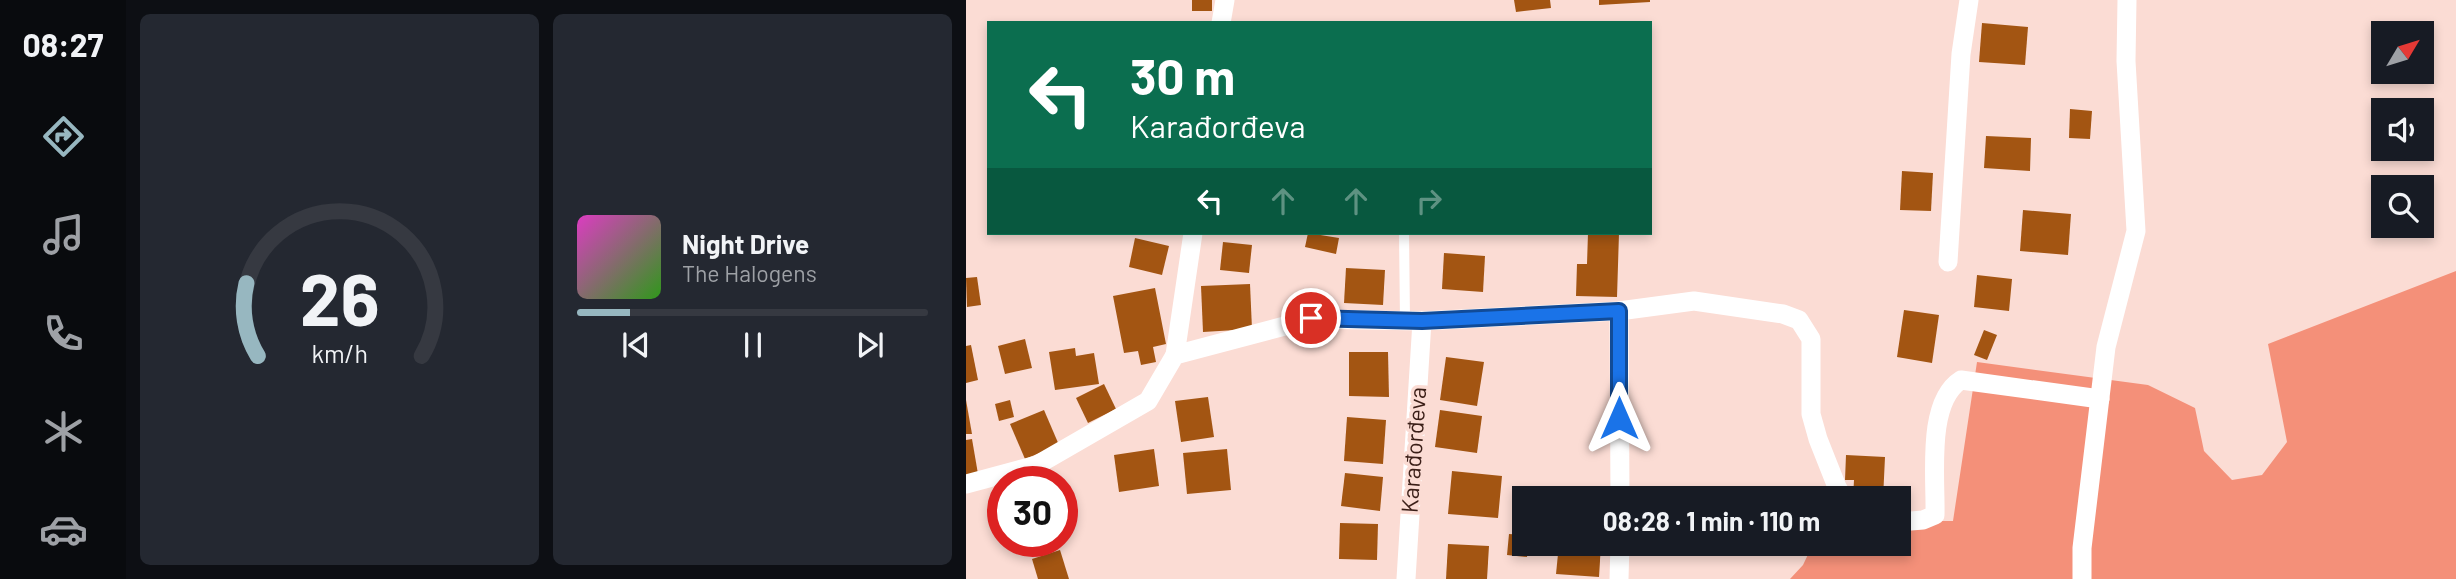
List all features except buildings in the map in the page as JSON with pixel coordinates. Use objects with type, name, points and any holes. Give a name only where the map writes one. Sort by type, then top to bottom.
[{"type":"street","points":[[1221,21],[1225,0]]},
{"type":"street","points":[[1948,262],[1961,54],[1969,0]]},
{"type":"street","points":[[2082,579],[2082,548],[2106,347],[2136,231],[2126,61],[2127,0]]},
{"type":"street","points":[[966,484],[1037,465],[1148,401],[1175,355],[1194,235]]},
{"type":"street","points":[[1175,355],[1311,318],[1413,320],[1619,311],[1693,301],[1783,314],[1800,320],[1811,339],[1811,414],[1837,486]]},
{"type":"street","points":[[1619,311],[1620,486]]},
{"type":"street","name":"Karađorđeva","points":[[1406,579],[1413,320]]},
{"type":"street","points":[[1911,521],[1935,515],[1937,418],[1952,386],[1961,380],[2100,399]]},
{"type":"street","points":[[1619,579],[1620,556]]},
{"type":"lane","points":[[1404,235],[1413,320]]},
{"type":"shaded area","points":[[2456,271],[2456,579],[1790,579],[1807,556],[1911,556],[1911,521],[1953,521],[1977,362],[2148,385],[2195,408],[2204,451],[2232,480],[2262,475],[2287,442],[2268,344]]},
{"type":"route","points":[[1311,318],[1422,321],[1619,311],[1619,418]]}]
